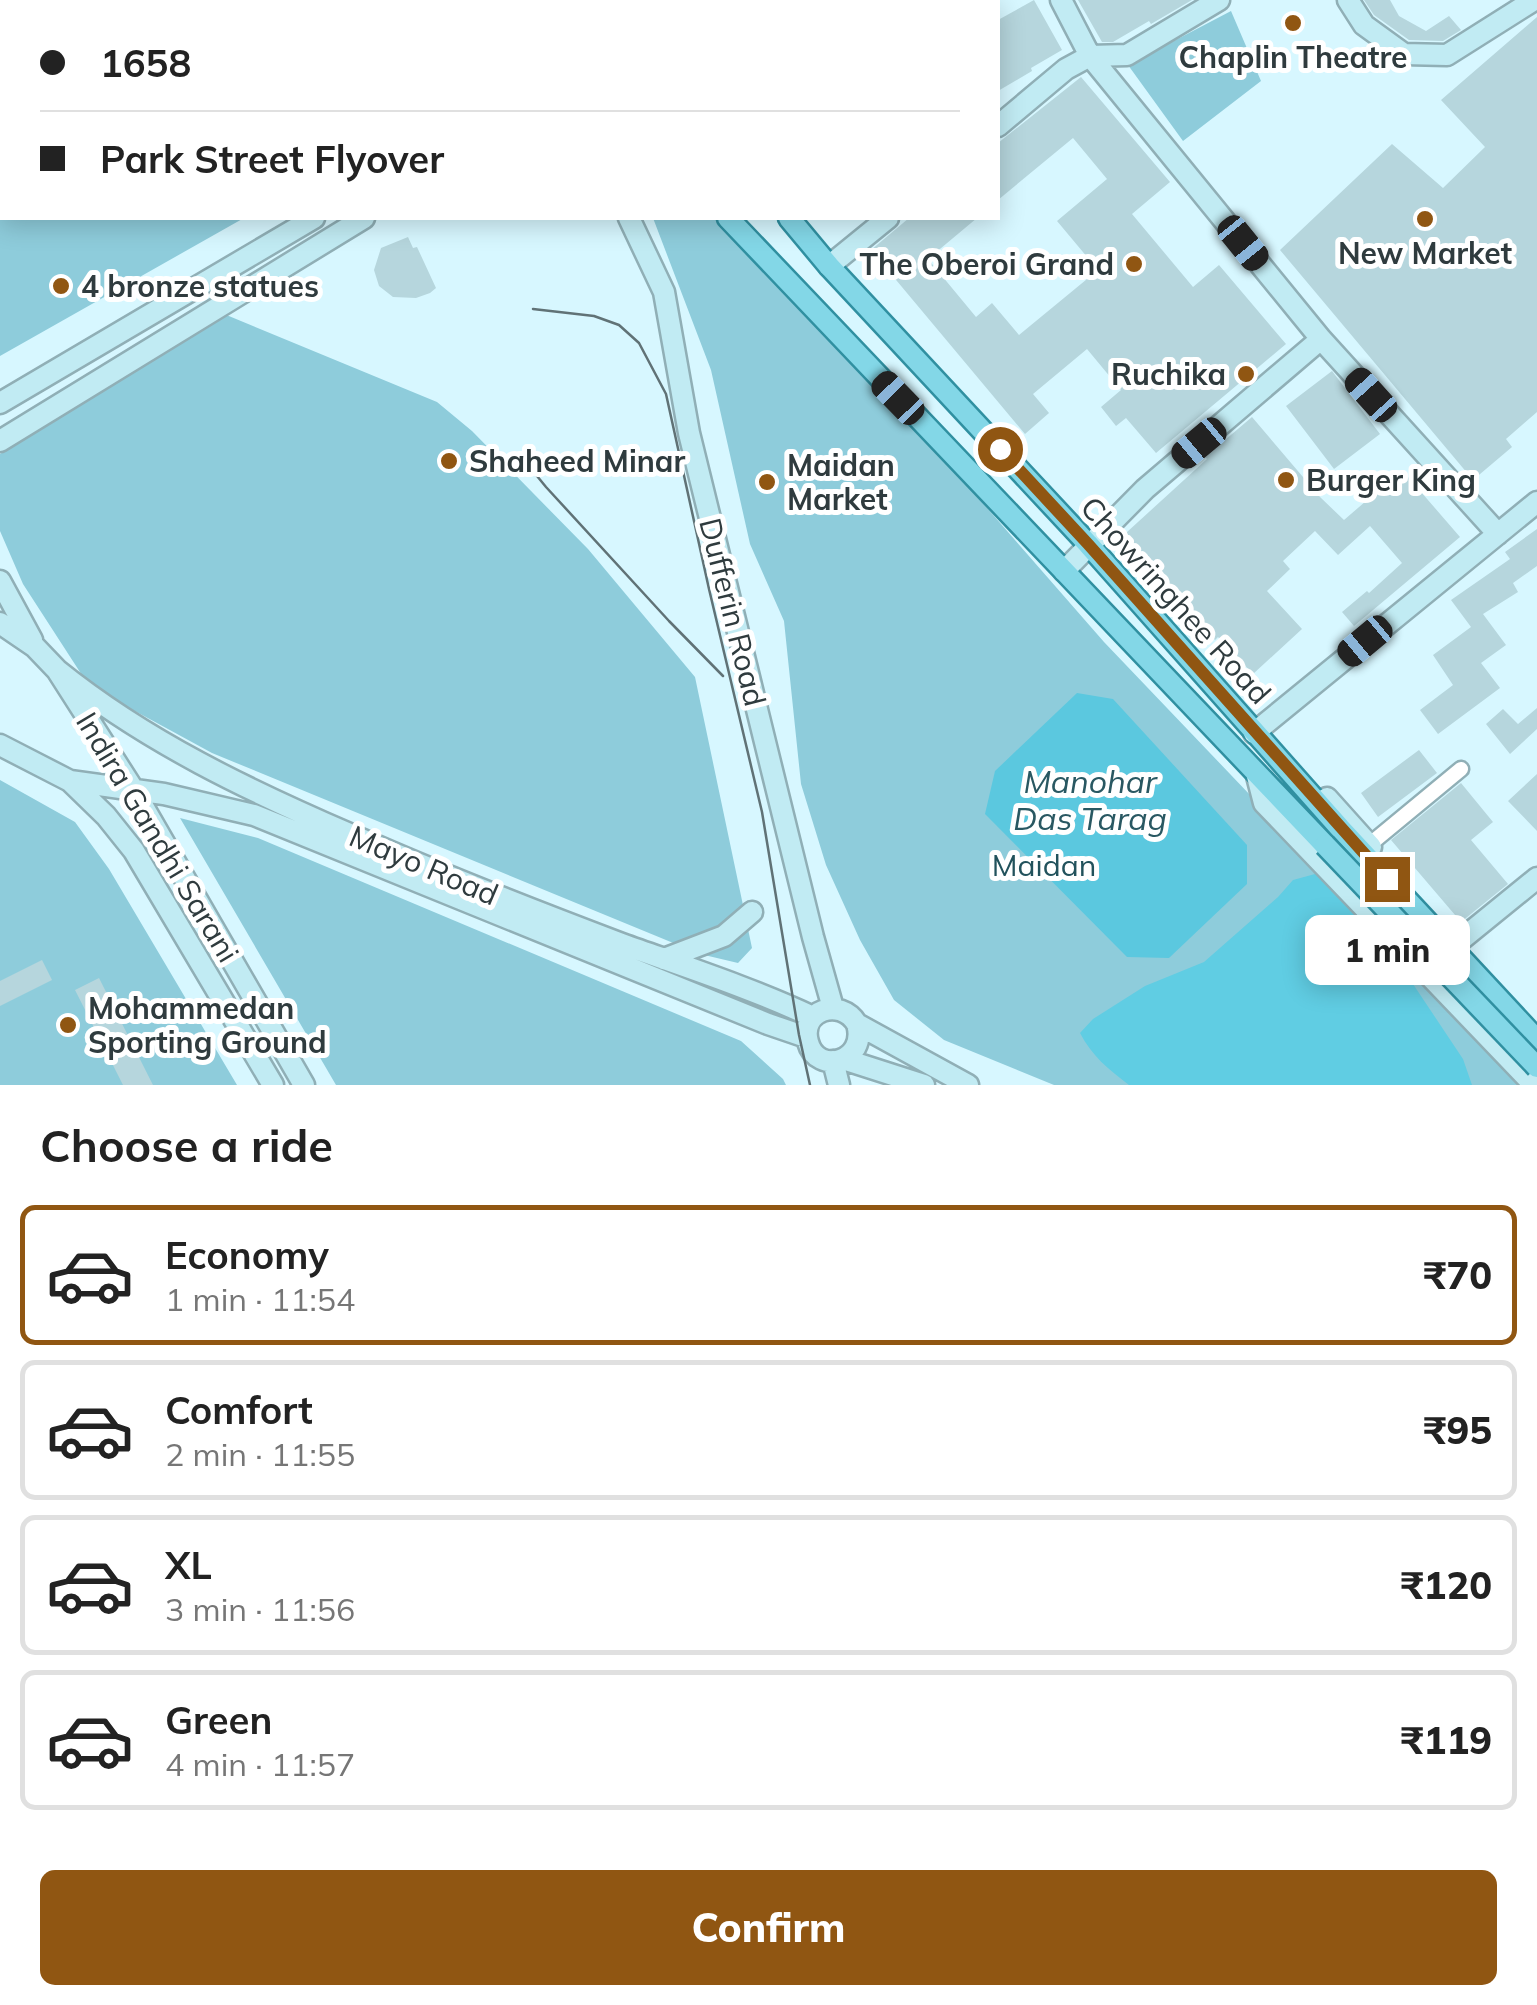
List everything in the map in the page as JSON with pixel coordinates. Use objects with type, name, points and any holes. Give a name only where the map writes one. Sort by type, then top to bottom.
[{"type":"main road","points":[[1061,0],[1090,56],[1320,339],[1498,534]]},
{"type":"main road","points":[[1000,124],[1066,69],[1090,56],[1128,56],[1219,0]]},
{"type":"main road","points":[[1348,0],[1364,25],[1404,54],[1447,54],[1534,0]]},
{"type":"main road","points":[[0,403],[311,220]]},
{"type":"main road","points":[[0,441],[361,220]]},
{"type":"main road","name":"Dufferin Road","points":[[631,220],[664,292],[694,452],[813,937],[834,1008]]},
{"type":"main road","name":"Chowringhee Road","points":[[730,220],[1537,1067]]},
{"type":"main road","name":"Chowringhee Road","points":[[791,220],[1537,1040]]},
{"type":"main road","points":[[829,266],[886,220]]},
{"type":"main road","points":[[232,267],[242,292]]},
{"type":"main road","points":[[1064,571],[1145,489],[1320,339]]},
{"type":"main road","points":[[1254,732],[1537,502]]},
{"type":"main road","points":[[0,582],[35,646]]},
{"type":"main road","points":[[0,623],[35,646]]},
{"type":"main road","name":"Indira Gandhi Sarani","points":[[35,646],[57,670],[133,790],[304,1085]]},
{"type":"main road","name":"Mayo Road","points":[[57,670],[96,701],[224,778],[534,911],[790,1006],[810,1027]]},
{"type":"main road","points":[[0,745],[70,781]]},
{"type":"main road","points":[[1276,757],[1299,768],[1537,1026]]},
{"type":"main road","points":[[1258,776],[1264,803],[1534,1085]]},
{"type":"main road","name":"Indira Gandhi Sarani","points":[[70,781],[134,851],[272,1085]]},
{"type":"main road","name":"Mayo Road","points":[[70,781],[164,794],[254,815],[768,1024],[810,1027]]},
{"type":"main road","points":[[1457,943],[1537,878]]},
{"type":"main road","points":[[664,959],[724,936],[752,912]]},
{"type":"main road","points":[[924,1085],[838,1060],[825,1060],[813,1052],[810,1027],[819,1012],[834,1008],[848,1013],[857,1024],[968,1085]]},
{"type":"main road","points":[[838,1060],[857,1046],[857,1024]]},
{"type":"main road","points":[[838,1060],[839,1085]]},
{"type":"street","points":[[1370,846],[1461,769]]},
{"type":"green space","points":[[1231,11],[1261,81],[1183,141],[1128,65]]},
{"type":"green space","points":[[0,220],[240,220],[0,356]]},
{"type":"green space","name":"Maidan","points":[[654,220],[736,220],[1104,642],[1527,1085],[1054,1085],[944,1040],[894,1000],[860,940],[826,865],[801,784],[784,621],[750,544],[711,370]]},
{"type":"green space","points":[[224,314],[437,402],[472,431],[588,549],[695,677],[752,948],[738,963],[700,954],[212,753],[89,686],[23,584],[0,531],[0,454]]},
{"type":"green space","points":[[0,780],[75,822],[109,869],[237,1085],[0,1085]]},
{"type":"green space","points":[[180,818],[258,838],[741,1041],[786,1085],[336,1085]]},
{"type":"shaded area","points":[[1326,871],[1409,978],[1463,1059],[1472,1085],[1129,1085],[1090,1049],[1080,1033],[1093,1019],[1145,986],[1204,962],[1293,880]]},
{"type":"water","name":"Manohar Das Tarag","points":[[1077,693],[1113,699],[1247,845],[1247,884],[1169,958],[1127,957],[985,814],[995,771]]},
{"type":"building","points":[[1034,0],[1062,50],[1000,90],[1000,19]]},
{"type":"building","points":[[1078,0],[1192,0],[1113,42],[1102,42]]},
{"type":"building","points":[[1364,0],[1390,0],[1399,16],[1426,31],[1449,16],[1461,30],[1443,41],[1409,40],[1374,15]]},
{"type":"building","name":"New Market","points":[[1537,17],[1537,412],[1506,439],[1512,447],[1473,480],[1280,250],[1392,144],[1443,188],[1485,147],[1441,100]]},
{"type":"building","name":"The Oberoi Grand","points":[[1081,77],[1170,182],[1132,214],[1193,287],[1219,265],[1286,344],[1156,453],[1126,418],[1116,426],[1101,407],[1121,390],[1087,349],[1033,394],[1049,413],[1025,434],[871,250],[907,220],[975,220],[928,259],[976,317],[992,303],[1019,335],[1098,270],[1057,221],[1107,179],[1073,138],[1000,198],[1000,141]]},
{"type":"building","points":[[408,237],[413,248],[417,247],[436,288],[416,298],[393,297],[379,286],[374,270],[381,248]]},
{"type":"building","points":[[1332,371],[1380,434],[1334,469],[1286,406]]},
{"type":"building","points":[[1252,417],[1344,520],[1402,470],[1460,537],[1354,626],[1342,612],[1402,563],[1370,526],[1338,555],[1315,531],[1283,561],[1290,569],[1267,591],[1302,629],[1253,674],[1182,604],[1176,609],[1115,543]]},
{"type":"building","points":[[1537,529],[1537,566],[1513,583],[1518,592],[1483,614],[1506,645],[1481,663],[1500,688],[1438,734],[1420,710],[1453,685],[1433,655],[1471,627],[1451,600],[1510,559],[1505,552]]},
{"type":"building","points":[[1537,708],[1537,729],[1510,754],[1486,724],[1503,709],[1518,724]]},
{"type":"building","points":[[1419,750],[1437,773],[1378,817],[1361,793]]},
{"type":"building","points":[[1537,774],[1537,831],[1508,801]]},
{"type":"building","points":[[1461,783],[1493,822],[1471,840],[1508,884],[1461,922],[1391,840]]},
{"type":"building","points":[[42,960],[52,980],[0,1006],[0,981]]},
{"type":"building","points":[[99,978],[153,1085],[123,1085],[75,990]]},
{"type":"tram line","points":[[533,309],[594,316],[619,325],[639,343],[666,394],[762,812],[810,1085]]},
{"type":"tram line","points":[[528,465],[723,676]]},
{"type":"place","name":"Chaplin Theatre","points":[[1293,23]]},
{"type":"place","name":"New Market","points":[[1425,219]]},
{"type":"place","name":"The Oberoi Grand","points":[[1134,264]]},
{"type":"place","name":"4 bronze statues","points":[[61,286]]},
{"type":"place","name":"Ruchika","points":[[1246,374]]},
{"type":"place","name":"Shaheed Minar","points":[[449,461]]},
{"type":"place","name":"Burger King","points":[[1286,480]]},
{"type":"place","name":"Maidan Market","points":[[767,482]]},
{"type":"place","name":"Mohammedan Sporting Ground","points":[[68,1025]]},
{"type":"route","points":[[1000,449],[1387,879]]}]
